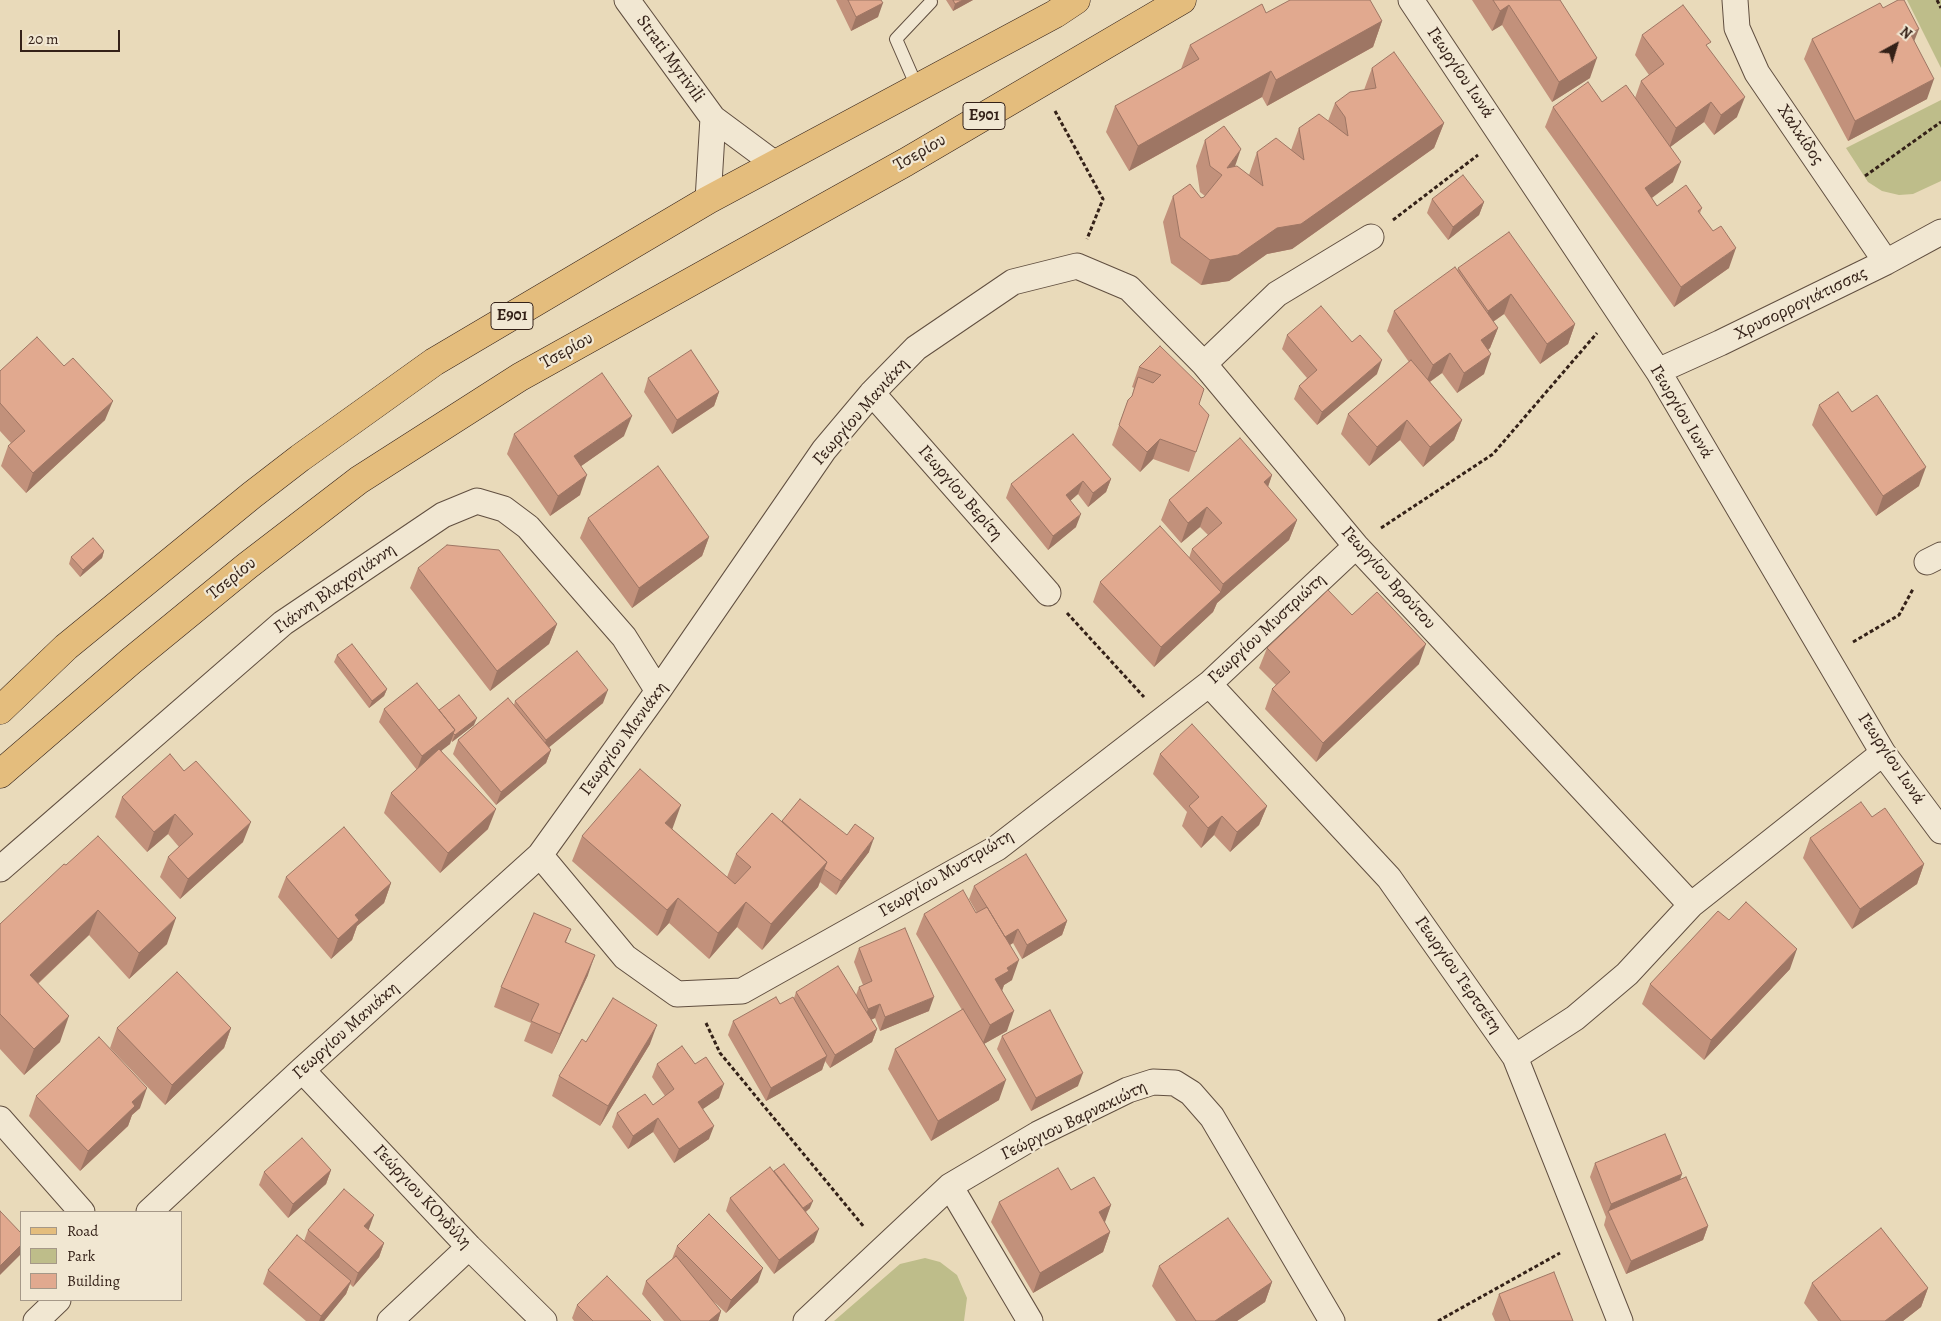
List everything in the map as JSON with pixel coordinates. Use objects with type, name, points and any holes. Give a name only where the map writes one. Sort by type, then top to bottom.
[{"type":"main road","name":"Τσερίου","points":[[0,774],[131,661],[247,566],[359,480],[520,377],[785,230],[1182,0]]},
{"type":"main road","name":"E901","points":[[0,710],[66,647],[300,458],[434,362],[708,200],[1060,7]]},
{"type":"street","name":"Strati Myrivili","points":[[627,0],[713,118],[775,164]]},
{"type":"street","name":"Γεωργίου Ιωνά","points":[[1411,0],[1658,371],[1883,753],[1941,831]]},
{"type":"street","name":"Χαλκίδος","points":[[1735,0],[1737,28],[1758,73],[1886,262]]},
{"type":"street","name":"Strati Myrivili","points":[[708,200],[713,118]]},
{"type":"street","name":"Χρυσορρογιάτισσας","points":[[1658,371],[1886,262],[1941,232]]},
{"type":"street","points":[[1204,364],[1277,294],[1371,237]]},
{"type":"street","name":"Γεωργίου Βρούτου","points":[[1077,266],[1129,288],[1204,364],[1356,546],[1691,905]]},
{"type":"street","name":"Γεωργίου Μανιάκη","points":[[150,1211],[302,1070],[540,855],[658,691],[824,450],[872,394],[916,348],[1013,282],[1077,266]]},
{"type":"street","name":"Γεωργίου Βερίτη","points":[[872,394],[1048,593]]},
{"type":"street","name":"Γιάννη Βλαχογιάννη","points":[[0,869],[283,623],[443,515],[477,502],[504,508],[528,528],[624,637],[658,691]]},
{"type":"street","name":"Γεωργίου Μυστριώτη","points":[[540,855],[625,957],[678,994],[742,991],[997,848],[1209,684],[1356,546]]},
{"type":"street","name":"Γεωργίου Τερτσέτη","points":[[1209,684],[1389,878],[1515,1057],[1620,1321]]},
{"type":"street","points":[[1515,1057],[1575,1018],[1627,974],[1691,905],[1883,753]]},
{"type":"street","name":"Γεώργιου ΚΟνδύλη","points":[[302,1070],[469,1247],[544,1321]]},
{"type":"street","name":"Γεώργιου Βαρνακιώτη","points":[[806,1321],[950,1186],[1038,1134],[1128,1090],[1153,1082],[1175,1083],[1192,1094],[1212,1117],[1332,1321]]},
{"type":"street","points":[[0,1119],[81,1211]]},
{"type":"street","points":[[950,1186],[1030,1321]]},
{"type":"street","points":[[390,1321],[469,1247]]},
{"type":"street","points":[[36,1321],[57,1301]]},
{"type":"lane","points":[[917,87],[896,39],[931,2]]},
{"type":"path","points":[[1937,0],[1941,8]]},
{"type":"path","points":[[1040,84],[1103,199],[1077,266]]},
{"type":"path","points":[[1864,177],[1941,122]]},
{"type":"path","points":[[1371,237],[1502,136]]},
{"type":"path","points":[[1356,546],[1493,454],[1617,310]]},
{"type":"path","points":[[1826,657],[1899,615],[1934,559]]},
{"type":"path","points":[[1048,593],[1164,719]]},
{"type":"path","points":[[693,993],[720,1053],[882,1250]]},
{"type":"path","points":[[1438,1321],[1587,1237]]},
{"type":"green space","points":[[1907,0],[1941,0],[1941,68]]},
{"type":"green space","points":[[1941,100],[1941,181],[1913,194],[1899,195],[1882,191],[1868,182],[1846,148]]},
{"type":"green space","points":[[925,1258],[940,1262],[957,1275],[967,1298],[964,1321],[834,1321],[900,1264]]},
{"type":"building","points":[[848,0],[881,0],[883,3],[856,17]]},
{"type":"building","points":[[953,0],[963,0],[955,4]]},
{"type":"building","points":[[1290,0],[1370,0],[1382,21],[1276,80],[1271,71],[1138,146],[1115,106],[1199,59],[1190,45],[1262,4],[1266,13]]},
{"type":"building","points":[[1493,0],[1560,0],[1597,58],[1559,82],[1509,5],[1500,11]]},
{"type":"building","points":[[1898,0],[1904,0],[1919,29],[1910,33],[1934,79],[1855,121],[1812,39],[1880,3],[1883,8]]},
{"type":"building","points":[[1683,5],[1711,42],[1706,45],[1745,97],[1721,115],[1711,102],[1676,128],[1641,81],[1664,64],[1642,35]]},
{"type":"building","points":[[1394,52],[1444,123],[1301,224],[1277,228],[1238,255],[1210,260],[1180,237],[1173,196],[1190,184],[1201,198],[1204,197],[1222,175],[1210,166],[1205,140],[1224,126],[1241,149],[1227,168],[1237,166],[1263,186],[1257,152],[1276,138],[1304,160],[1299,128],[1319,114],[1348,136],[1345,117],[1335,103],[1350,92],[1376,88],[1372,68]]},
{"type":"building","points":[[1588,82],[1602,102],[1626,85],[1681,162],[1645,188],[1657,206],[1686,185],[1702,208],[1698,211],[1713,231],[1721,226],[1736,248],[1681,287],[1553,107]]},
{"type":"building","points":[[1463,175],[1484,202],[1453,227],[1432,199]]},
{"type":"building","points":[[1509,232],[1575,324],[1547,344],[1511,294],[1488,311],[1458,268]]},
{"type":"building","points":[[1455,267],[1498,328],[1481,340],[1491,354],[1464,373],[1450,353],[1433,365],[1394,311]]},
{"type":"building","points":[[1321,306],[1352,342],[1360,335],[1382,360],[1322,412],[1299,386],[1317,370],[1287,335]]},
{"type":"building","points":[[37,337],[64,366],[73,358],[113,401],[33,473],[8,446],[25,431],[0,403],[0,371]]},
{"type":"building","points":[[1160,346],[1204,389],[1199,404],[1209,415],[1196,452],[1160,439],[1147,452],[1119,425],[1138,377],[1153,383],[1161,375],[1139,367]]},
{"type":"building","points":[[691,350],[719,392],[677,420],[648,378]]},
{"type":"building","points":[[1411,360],[1462,420],[1430,447],[1407,420],[1377,447],[1348,414]]},
{"type":"building","points":[[602,373],[632,416],[574,456],[587,475],[558,496],[514,434]]},
{"type":"building","points":[[1838,392],[1852,412],[1877,395],[1926,467],[1883,496],[1819,405]]},
{"type":"building","points":[[1073,434],[1111,479],[1093,493],[1083,481],[1066,495],[1081,514],[1053,536],[1011,484]]},
{"type":"building","points":[[1240,438],[1272,475],[1264,482],[1297,520],[1223,584],[1192,549],[1222,523],[1207,507],[1188,523],[1169,500]]},
{"type":"building","points":[[658,466],[709,537],[639,588],[588,518]]},
{"type":"building","points":[[1160,526],[1221,592],[1161,647],[1100,582]]},
{"type":"building","points":[[93,538],[104,551],[83,570],[71,557]]},
{"type":"building","points":[[447,545],[499,550],[557,624],[497,671],[418,568]]},
{"type":"building","points":[[1328,590],[1352,615],[1377,592],[1426,644],[1323,743],[1272,689],[1290,672],[1267,648]]},
{"type":"building","points":[[352,644],[387,689],[372,701],[337,655]]},
{"type":"building","points":[[577,651],[608,690],[546,740],[515,701]]},
{"type":"building","points":[[417,683],[455,730],[422,756],[384,709]]},
{"type":"building","points":[[459,695],[477,718],[455,735],[453,733],[455,730],[439,710]]},
{"type":"building","points":[[508,698],[551,750],[501,792],[458,740]]},
{"type":"building","points":[[1192,724],[1267,806],[1237,832],[1222,816],[1208,828],[1189,806],[1199,797],[1160,754]]},
{"type":"building","points":[[439,749],[496,809],[448,853],[391,793]]},
{"type":"building","points":[[170,754],[184,771],[196,761],[251,822],[188,879],[168,857],[193,834],[175,814],[154,832],[122,797]]},
{"type":"building","points":[[640,769],[681,805],[665,823],[735,884],[751,867],[736,854],[772,813],[827,862],[771,924],[746,902],[718,933],[678,898],[667,910],[582,836]]},
{"type":"building","points":[[800,799],[847,835],[855,824],[874,838],[841,881],[824,869],[827,862],[782,821]]},
{"type":"building","points":[[1861,802],[1872,817],[1885,808],[1924,864],[1860,909],[1810,838]]},
{"type":"building","points":[[344,827],[391,883],[355,915],[359,920],[338,939],[286,877]]},
{"type":"building","points":[[98,836],[176,918],[139,953],[98,910],[30,975],[69,1016],[34,1049],[0,1014],[0,924],[64,864],[66,865]]},
{"type":"building","points":[[1026,854],[1067,921],[1027,945],[1018,929],[1005,937],[974,886]]},
{"type":"building","points":[[963,890],[976,913],[987,907],[1019,960],[1007,968],[1009,971],[995,979],[1014,1011],[990,1025],[924,914]]},
{"type":"building","points":[[1746,902],[1797,949],[1711,1040],[1650,984],[1718,911],[1729,920]]},
{"type":"building","points":[[534,913],[571,929],[565,942],[595,955],[560,1034],[531,1021],[539,1004],[501,987]]},
{"type":"building","points":[[905,928],[934,997],[885,1017],[880,1004],[868,1009],[859,987],[872,981],[859,948]]},
{"type":"building","points":[[838,966],[877,1029],[835,1055],[796,992]]},
{"type":"building","points":[[177,972],[231,1028],[172,1085],[117,1028]]},
{"type":"building","points":[[776,997],[780,1004],[793,997],[827,1056],[771,1088],[733,1021]]},
{"type":"building","points":[[613,998],[657,1025],[608,1106],[559,1076],[582,1039],[586,1042]]},
{"type":"building","points":[[963,1009],[1006,1080],[938,1121],[895,1049]]},
{"type":"building","points":[[1050,1010],[1083,1073],[1036,1098],[1002,1036]]},
{"type":"building","points":[[99,1037],[147,1088],[132,1102],[135,1106],[88,1151],[36,1096]]},
{"type":"building","points":[[682,1046],[695,1064],[706,1057],[724,1084],[698,1102],[714,1126],[679,1149],[658,1118],[633,1136],[617,1113],[645,1094],[653,1105],[674,1089],[657,1064]]},
{"type":"building","points":[[1665,1134],[1682,1174],[1611,1204],[1595,1163]]},
{"type":"building","points":[[302,1138],[331,1170],[293,1204],[264,1172]]},
{"type":"building","points":[[784,1164],[813,1201],[803,1208],[774,1171]]},
{"type":"building","points":[[770,1167],[819,1229],[779,1260],[730,1198]]},
{"type":"building","points":[[1058,1168],[1071,1190],[1094,1177],[1111,1205],[1099,1212],[1110,1232],[1040,1273],[999,1202]]},
{"type":"building","points":[[1686,1177],[1708,1226],[1631,1261],[1608,1211]]},
{"type":"building","points":[[344,1189],[374,1215],[364,1226],[384,1243],[358,1273],[308,1230]]},
{"type":"building","points":[[0,1211],[20,1232],[20,1246],[0,1266]]},
{"type":"building","points":[[709,1214],[763,1268],[731,1300],[677,1246]]},
{"type":"building","points":[[1228,1218],[1272,1282],[1215,1321],[1196,1321],[1159,1266]]},
{"type":"building","points":[[1881,1228],[1928,1288],[1885,1321],[1841,1321],[1812,1283]]},
{"type":"building","points":[[297,1235],[351,1281],[321,1316],[268,1270]]},
{"type":"building","points":[[676,1256],[721,1311],[709,1321],[681,1321],[646,1281]]},
{"type":"building","points":[[1554,1272],[1573,1321],[1510,1321],[1499,1294]]},
{"type":"building","points":[[607,1276],[651,1321],[593,1321],[577,1305]]}]
